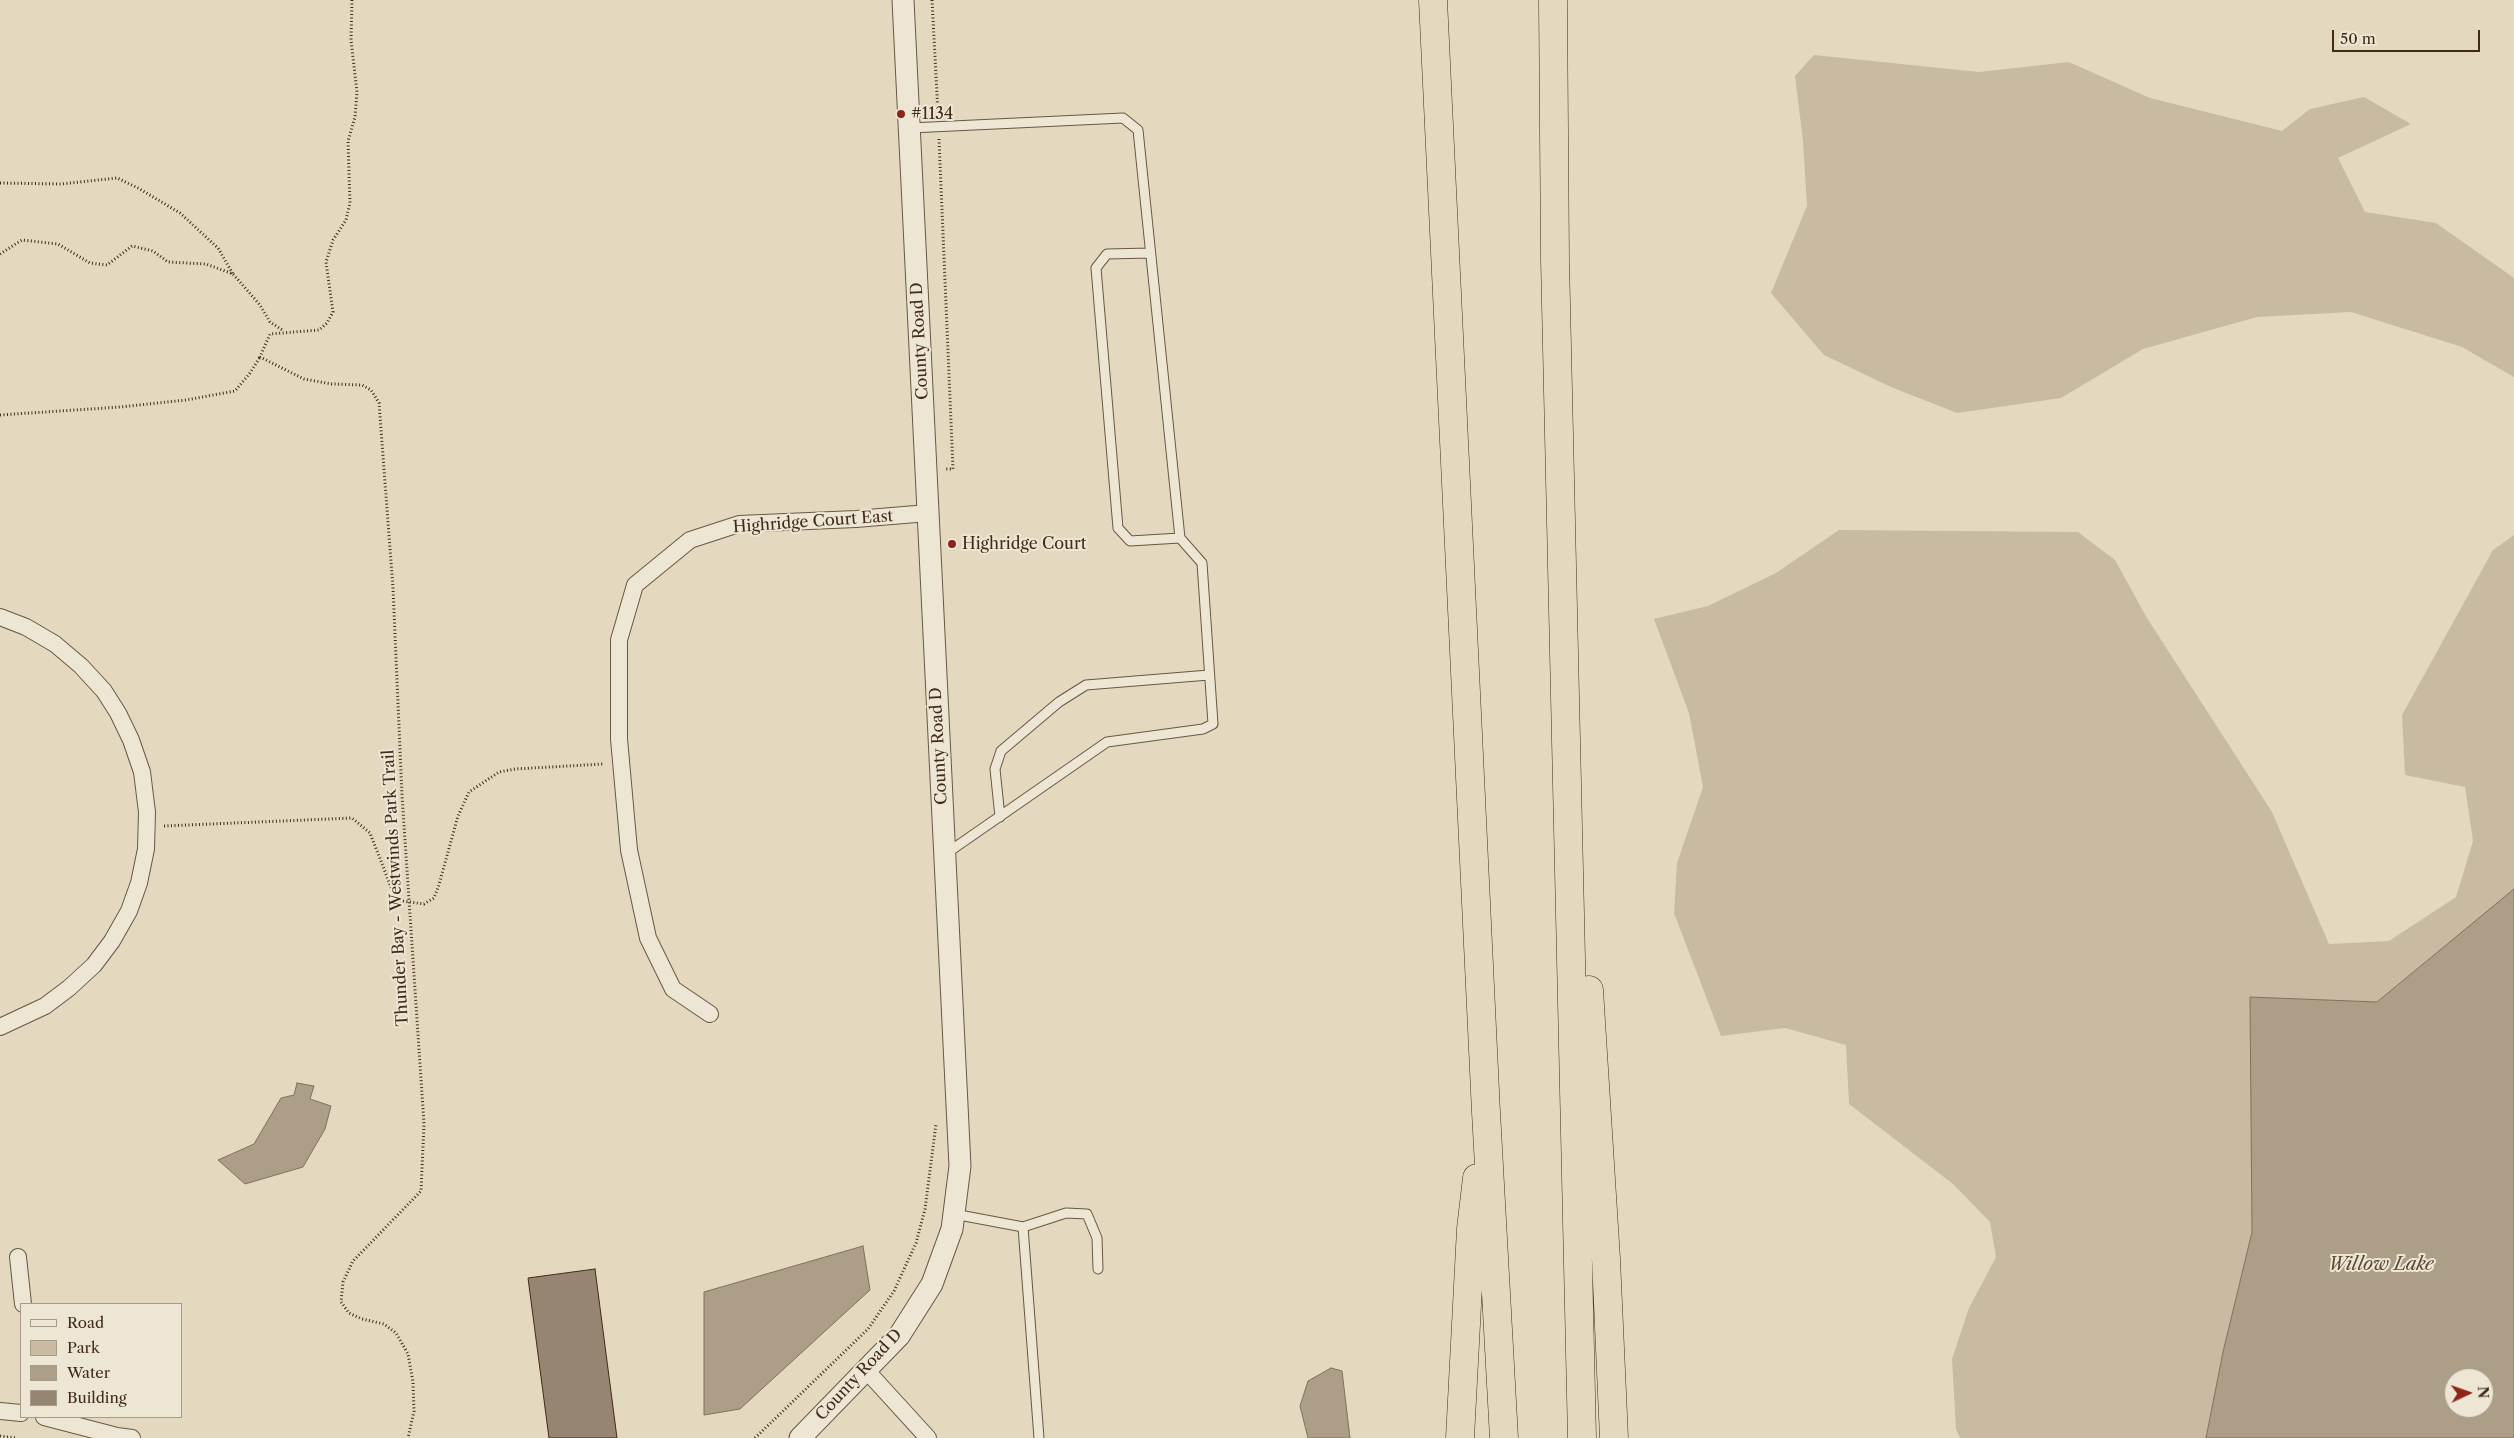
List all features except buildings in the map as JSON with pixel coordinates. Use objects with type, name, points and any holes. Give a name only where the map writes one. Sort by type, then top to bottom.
[{"type":"highway","points":[[1434,0],[1486,1112],[1504,1438]]},
{"type":"highway","points":[[1553,0],[1562,586],[1582,1438]]},
{"type":"highway","points":[[1562,586],[1606,1259],[1614,1438]]},
{"type":"highway","points":[[1460,1438],[1471,1229],[1486,1112]]},
{"type":"street","name":"County Road D","points":[[800,1438],[899,1336],[932,1284],[952,1230],[960,1166],[903,0]]},
{"type":"street","name":"Highridge Court East","points":[[710,1014],[673,989],[648,938],[629,850],[621,763],[620,640],[635,586],[690,540],[739,524],[856,519],[928,512]]},
{"type":"street","points":[[0,617],[26,627],[55,644],[81,666],[104,691],[118,713],[131,740],[142,772],[147,812],[146,849],[139,883],[128,911],[112,941],[94,965],[70,988],[45,1006],[22,1018],[0,1026]]},
{"type":"street","points":[[18,1257],[23,1303]]},
{"type":"street","points":[[866,1370],[928,1438]]},
{"type":"street","points":[[0,1411],[20,1413]]},
{"type":"street","points":[[48,1418],[117,1436],[132,1438]]},
{"type":"lane","points":[[909,128],[1123,118],[1138,130],[1180,538],[1202,563],[1213,724],[1203,729],[1107,742],[944,855]]},
{"type":"lane","points":[[1150,252],[1107,254],[1096,268],[1118,528],[1130,541],[1180,538]]},
{"type":"lane","points":[[1000,816],[995,769],[1001,751],[1086,684],[1209,675]]},
{"type":"lane","points":[[954,1214],[1023,1227],[1066,1214],[1087,1214],[1098,1238],[1098,1269]]},
{"type":"lane","points":[[1023,1227],[1039,1438]]},
{"type":"path","points":[[0,415],[120,408],[186,400],[234,391],[250,373],[270,334],[319,330],[327,323],[333,312],[326,262],[333,240],[346,220],[350,203],[348,141],[355,117],[357,92],[351,40],[352,0]]},
{"type":"path","points":[[0,183],[61,184],[117,178],[138,188],[180,213],[218,248],[233,274],[260,304],[270,322],[285,332]]},
{"type":"path","points":[[0,254],[22,240],[58,244],[90,263],[106,265],[132,246],[153,251],[168,262],[206,264],[233,274]]},
{"type":"path","name":"Thunder Bay - Westwinds Park Trail","points":[[260,356],[304,380],[362,386],[371,390],[379,402],[393,588],[409,902],[424,1124],[421,1191],[354,1261],[343,1282],[342,1302],[349,1313],[384,1324],[396,1333],[408,1354],[413,1382],[414,1411],[408,1438]]},
{"type":"path","points":[[156,827],[352,818],[370,834],[396,900],[424,904],[434,898],[458,816],[469,792],[498,772],[515,769],[621,763]]},
{"type":"path","points":[[755,1438],[868,1329],[894,1291],[916,1243],[925,1208],[936,1130]]},
{"type":"path","points":[[0,1436],[16,1438]]},
{"type":"green space","points":[[1814,55],[1979,72],[2069,62],[2150,98],[2282,131],[2310,109],[2364,97],[2411,124],[2338,158],[2365,212],[2436,223],[2514,278],[2514,377],[2462,347],[2351,312],[2257,317],[2143,349],[2061,398],[1957,413],[1891,387],[1824,355],[1771,293],[1807,206],[1803,141],[1795,76]]},
{"type":"green space","points":[[1839,530],[2078,532],[2115,560],[2147,618],[2272,812],[2329,944],[2389,941],[2456,897],[2473,841],[2465,787],[2405,775],[2402,715],[2493,550],[2514,535],[2514,889],[2377,1002],[2250,997],[2252,1232],[2223,1352],[2206,1438],[1960,1438],[1956,1429],[1952,1359],[1969,1308],[1996,1257],[1990,1222],[1953,1184],[1849,1104],[1846,1045],[1785,1028],[1721,1036],[1674,913],[1677,863],[1703,787],[1689,713],[1654,619],[1708,606],[1776,573]]},
{"type":"water","name":"Willow Lake","points":[[2514,889],[2514,1438],[2206,1438],[2223,1352],[2252,1232],[2250,997],[2377,1002]]},
{"type":"water","points":[[297,1083],[314,1086],[310,1099],[331,1106],[325,1129],[303,1167],[245,1184],[218,1160],[254,1144],[281,1098],[294,1095]]},
{"type":"water","points":[[863,1246],[870,1290],[740,1409],[704,1415],[704,1292]]},
{"type":"water","points":[[1331,1368],[1342,1371],[1350,1438],[1308,1438],[1300,1406],[1308,1381]]},
{"type":"place","name":"#1134","points":[[901,114]]},
{"type":"place","name":"Highridge Court","points":[[952,544]]}]
